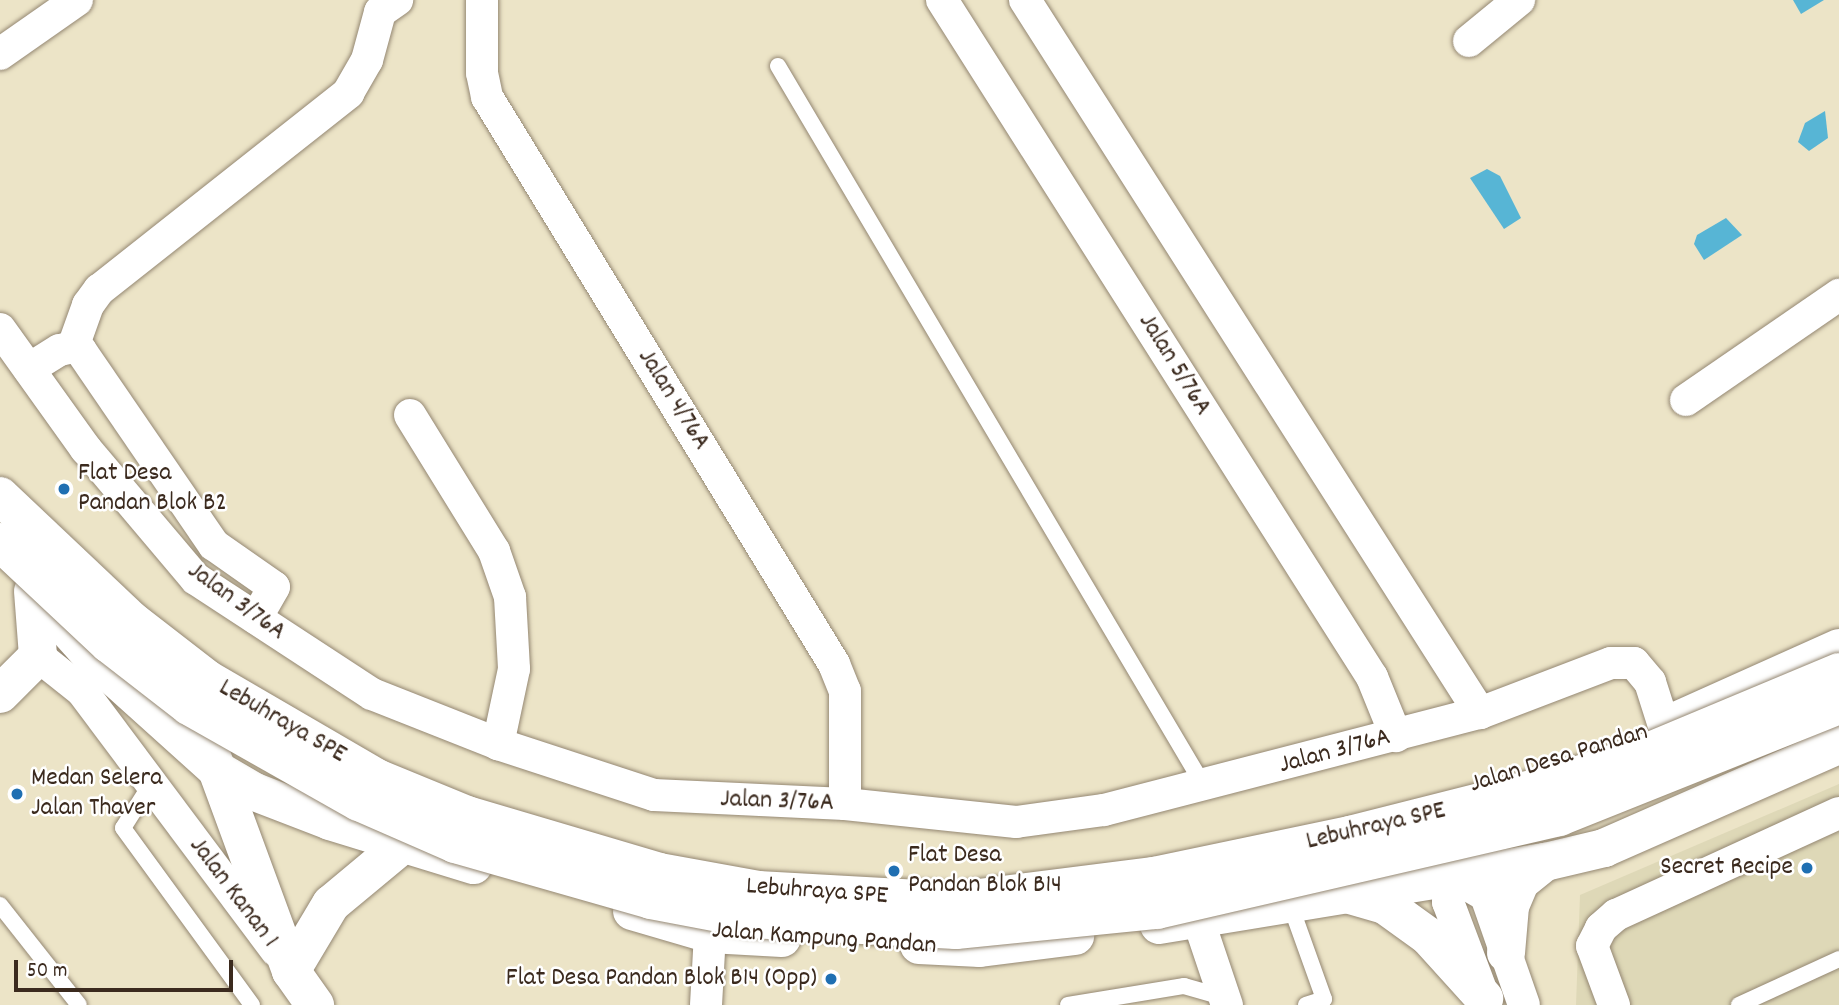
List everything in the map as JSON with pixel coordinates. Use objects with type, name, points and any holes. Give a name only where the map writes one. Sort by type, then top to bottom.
[{"type":"main road","name":"Jalan Kampung Pandan","points":[[0,479],[13,505],[110,607],[296,760],[394,799],[719,885],[979,895]]},
{"type":"main road","name":"Lebuhraya SPE","points":[[13,505],[131,620],[207,679],[377,778],[467,816],[659,872],[758,890],[955,901],[1154,876],[1350,835],[1550,785],[1648,752],[1839,672]]},
{"type":"main road","points":[[13,505],[108,618],[189,702],[217,770]]},
{"type":"main road","name":"Lebuhraya SPE","points":[[0,542],[109,644],[189,706],[359,802],[455,844],[651,900],[751,919],[956,930],[1157,910],[1559,817],[1839,705]]},
{"type":"main road","name":"Jalan Kampung Pandan","points":[[0,547],[33,591],[95,660],[217,770],[256,792],[402,845],[710,934],[980,948],[1198,919],[1452,876]]},
{"type":"main road","points":[[13,678],[33,591]]},
{"type":"main road","name":"Jalan Desa Pandan","points":[[979,895],[1347,819],[1596,752],[1664,726],[1839,648]]},
{"type":"main road","name":"Jalan Desa Pandan","points":[[1452,876],[1630,785],[1839,694]]},
{"type":"main road","points":[[1452,876],[1545,862],[1604,848],[1839,745]]},
{"type":"main road","points":[[1452,876],[1462,838],[1484,814],[1596,752]]},
{"type":"main road","name":"Jalan Kampung Pandan","points":[[217,770],[291,971],[315,1005]]},
{"type":"main road","points":[[979,895],[1092,890],[1397,834],[1438,848],[1452,876]]},
{"type":"main road","points":[[291,971],[331,904],[402,845]]},
{"type":"main road","points":[[1506,953],[1510,906],[1520,882],[1545,862]]},
{"type":"main road","points":[[1347,894],[1385,905],[1428,936],[1485,1002]]},
{"type":"street","points":[[0,54],[76,0]]},
{"type":"street","points":[[29,369],[73,347],[99,290],[348,93],[367,60],[380,12],[397,0]]},
{"type":"street","name":"Jalan 4/76A","points":[[482,0],[482,73],[486,97],[835,664],[845,691],[845,804]]},
{"type":"street","name":"Jalan 5/76A","points":[[942,0],[1372,677],[1396,736]]},
{"type":"street","points":[[1025,0],[1480,713]]},
{"type":"street","points":[[1469,41],[1519,0]]},
{"type":"street","points":[[1686,400],[1839,295]]},
{"type":"street","name":"Jalan 3/76A","points":[[0,329],[86,449],[196,579],[372,694],[498,744],[654,795],[845,804],[1016,821],[1104,810],[1480,713],[1611,663],[1634,663],[1650,682],[1664,726]]},
{"type":"street","points":[[73,347],[81,351],[214,545],[274,587],[256,618]]},
{"type":"street","points":[[410,415],[494,551],[510,597],[514,668],[498,744]]},
{"type":"street","name":"Jalan Kanan 1","points":[[13,678],[82,691],[291,971]]},
{"type":"street","points":[[1614,1005],[1592,946],[1601,928],[1616,915],[1839,813]]},
{"type":"street","points":[[1485,1002],[1448,902],[1452,876],[1486,896],[1524,1005]]},
{"type":"street","points":[[1198,919],[1225,1001]]},
{"type":"street","points":[[706,1005],[710,934]]},
{"type":"lane","points":[[778,66],[1204,786]]},
{"type":"lane","points":[[151,783],[124,828],[252,1005]]},
{"type":"lane","points":[[1290,904],[1324,999],[1306,1005]]},
{"type":"lane","points":[[0,905],[79,1005]]},
{"type":"lane","points":[[1739,1005],[1839,959]]},
{"type":"lane","points":[[1068,1005],[1184,986],[1225,1001]]},
{"type":"lane","points":[[706,1005],[717,1005]]},
{"type":"shaded area","points":[[1839,784],[1839,1005],[1576,1005],[1580,895]]},
{"type":"water","points":[[1793,0],[1824,0],[1801,14]]},
{"type":"water","points":[[1825,111],[1828,138],[1809,151],[1798,142],[1805,123]]},
{"type":"water","points":[[1487,169],[1500,176],[1521,218],[1504,229],[1470,178]]},
{"type":"water","points":[[1726,218],[1742,235],[1704,260],[1694,244],[1697,235]]},
{"type":"place","name":"Flat Desa Pandan Blok B2","points":[[64,489]]},
{"type":"place","name":"Medan Selera Jalan Thaver","points":[[17,794]]},
{"type":"place","name":"Secret Recipe","points":[[1807,868]]},
{"type":"place","name":"Flat Desa Pandan Blok B14","points":[[894,871]]},
{"type":"place","name":"Flat Desa Pandan Blok B14 (Opp)","points":[[831,979]]}]
